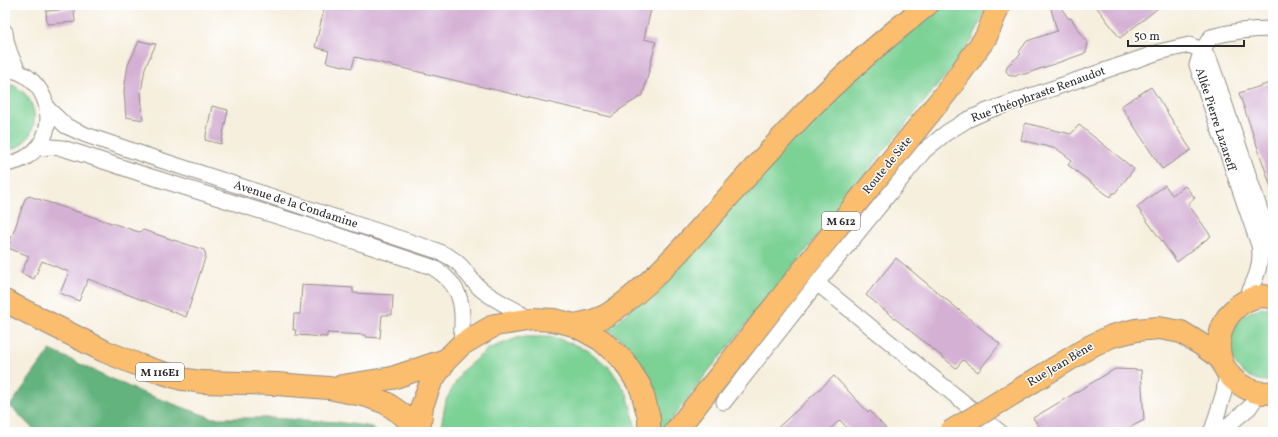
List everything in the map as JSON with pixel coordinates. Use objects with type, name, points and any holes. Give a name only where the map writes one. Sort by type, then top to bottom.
[{"type":"main road","points":[[574,325],[596,320],[613,312],[637,292],[677,254],[803,115],[843,75],[880,42],[928,5]]},
{"type":"main road","name":"Route de Sète","points":[[675,432],[838,226],[946,93],[986,37],[999,5]]},
{"type":"main road","points":[[1224,366],[1219,349],[1219,338],[1226,319],[1245,301],[1261,296],[1273,297]]},
{"type":"main road","name":"M 116E1","points":[[5,301],[122,359],[182,379],[201,382],[276,384],[329,388],[366,396],[386,403],[403,415],[419,432]]},
{"type":"main road","points":[[419,432],[422,406],[431,382],[446,360],[461,344],[495,325],[534,319],[554,320],[574,325],[601,340],[624,361],[640,388],[649,418],[649,432]]},
{"type":"main road","name":"Rue Jean Bène","points":[[1181,332],[1226,319]]},
{"type":"main road","name":"Rue Jean Bène","points":[[950,432],[1090,346],[1112,336],[1136,330],[1159,328],[1181,332],[1202,344],[1224,366],[1233,380],[1241,386],[1250,390],[1266,392]]},
{"type":"main road","name":"M 116E1","points":[[329,388],[392,378],[446,360]]},
{"type":"street","points":[[1202,50],[1211,37],[1228,32],[1273,28]]},
{"type":"street","points":[[5,32],[5,40],[10,54],[12,70],[29,78],[37,86],[44,97],[48,109],[47,130],[37,148],[28,156],[18,161],[5,164]]},
{"type":"street","name":"Rue Théophraste Renaudot","points":[[724,402],[817,283],[924,151],[946,133],[967,120],[988,111],[1159,52],[1189,46],[1202,50]]},
{"type":"street","name":"Allée Pierre Lazareff","points":[[1202,50],[1197,65],[1254,213],[1273,253]]},
{"type":"street","name":"Avenue de la Condamine","points":[[48,109],[66,126],[86,135],[435,250],[444,254],[461,266],[474,283],[492,297],[534,319]]},
{"type":"street","name":"Avenue de la Condamine","points":[[37,148],[62,148],[315,228],[432,267],[449,280],[456,290],[461,302],[461,344]]},
{"type":"street","name":"Allée Pierre Lazareff","points":[[1245,301],[1257,277],[1261,256],[1254,213]]},
{"type":"street","points":[[817,283],[1000,432]]},
{"type":"street","points":[[1211,432],[1224,392],[1224,366]]},
{"type":"street","points":[[1211,432],[1227,426],[1266,392]]},
{"type":"green space","points":[[940,5],[988,5],[972,40],[956,63],[845,198],[803,255],[706,374],[662,432],[660,432],[659,399],[653,385],[643,368],[622,340],[605,327],[618,321],[656,287],[805,124],[869,62]]},
{"type":"green space","points":[[5,83],[18,88],[27,96],[32,106],[34,118],[32,129],[27,139],[18,147],[5,151]]},
{"type":"green space","points":[[1269,307],[1273,308],[1273,381],[1255,379],[1242,372],[1234,360],[1230,347],[1232,333],[1239,321],[1251,311]]},
{"type":"green space","points":[[520,337],[554,337],[586,349],[610,368],[627,394],[635,424],[635,432],[440,432],[446,400],[462,371],[488,349]]},
{"type":"green space","points":[[50,350],[138,391],[212,418],[271,418],[337,422],[372,427],[377,432],[36,432],[10,406]]},
{"type":"building","points":[[325,5],[652,5],[644,39],[656,42],[643,95],[619,110],[611,117],[355,57],[352,68],[326,62],[329,51],[315,47]]},
{"type":"building","points":[[1050,5],[1059,5],[1069,19],[1071,18],[1088,44],[1086,52],[1025,74],[1010,76],[1006,71],[1007,66],[1021,54],[1019,52],[1027,41],[1057,31]]},
{"type":"building","points":[[1095,5],[1162,5],[1120,38]]},
{"type":"building","points":[[74,9],[75,22],[47,24],[46,11]]},
{"type":"building","points":[[139,41],[156,44],[145,68],[141,93],[143,120],[126,117],[124,91],[128,65]]},
{"type":"building","points":[[1273,82],[1273,186],[1271,187],[1239,93]]},
{"type":"building","points":[[1151,87],[1191,150],[1162,169],[1121,106]]},
{"type":"building","points":[[212,106],[228,110],[221,144],[205,140]]},
{"type":"building","points":[[1025,123],[1071,134],[1079,125],[1134,169],[1110,197],[1068,165],[1072,160],[1057,149],[1021,140]]},
{"type":"building","points":[[1165,185],[1172,195],[1185,186],[1195,198],[1188,204],[1211,236],[1177,262],[1137,207]]},
{"type":"building","points":[[29,196],[139,232],[143,230],[204,250],[206,255],[186,317],[88,279],[79,301],[60,293],[69,272],[42,261],[34,279],[21,273],[29,256],[8,248],[25,199]]},
{"type":"building","points":[[896,258],[1000,344],[978,372],[963,360],[956,368],[866,295]]},
{"type":"building","points":[[302,285],[353,288],[353,293],[393,295],[392,315],[382,315],[380,338],[366,337],[366,335],[327,333],[327,337],[295,335],[296,330],[293,330],[294,314],[300,314]]},
{"type":"building","points":[[1115,369],[1141,370],[1144,420],[1122,432],[1043,432],[1033,418]]},
{"type":"building","points":[[834,376],[889,432],[851,432],[840,420],[827,432],[773,432]]}]
